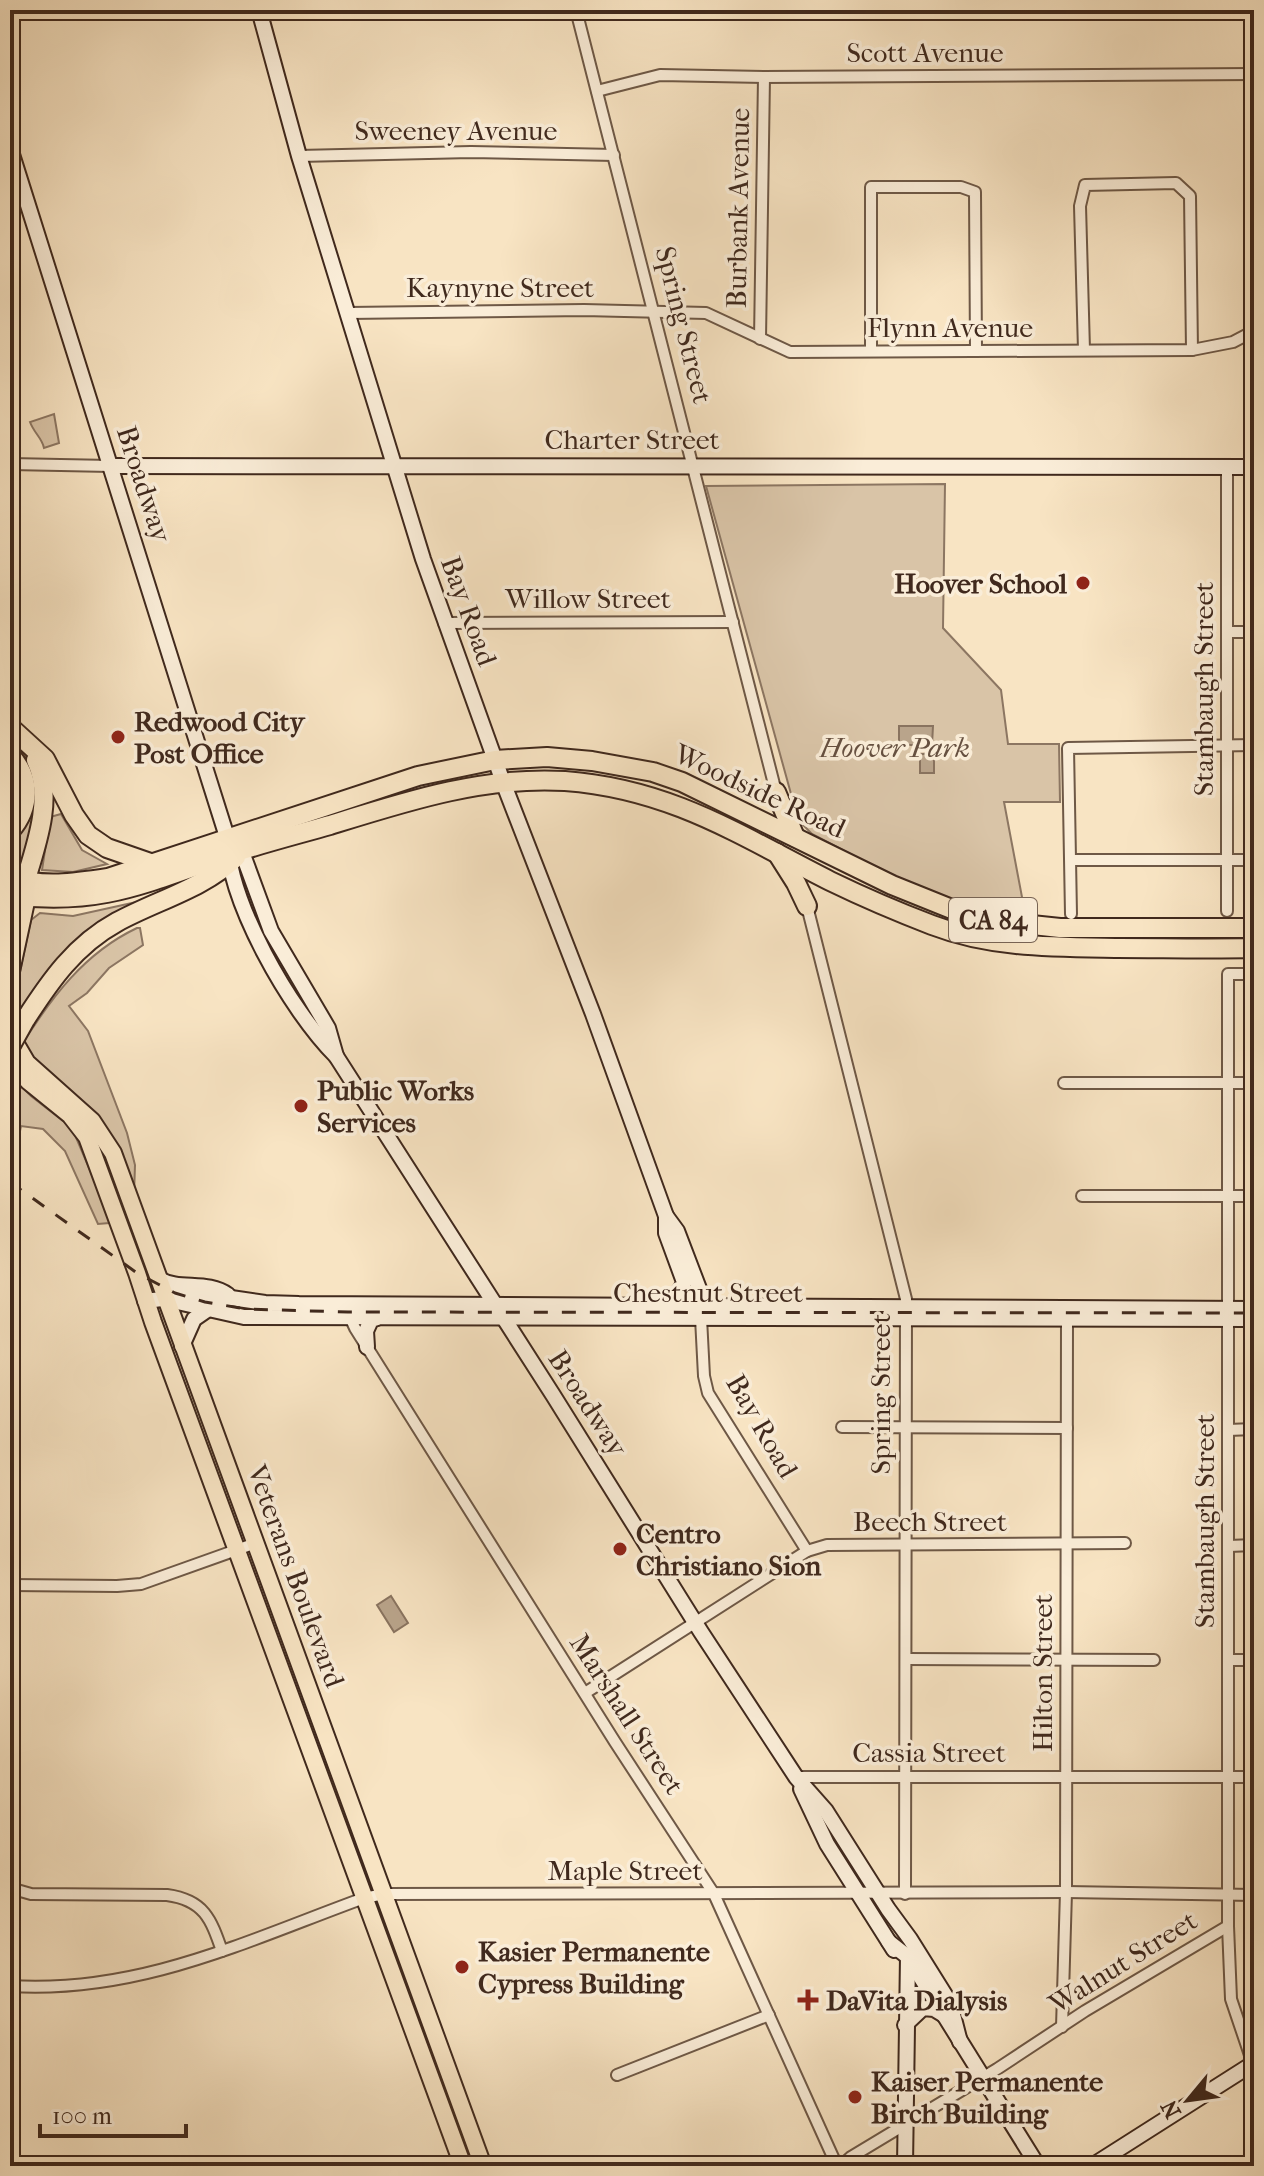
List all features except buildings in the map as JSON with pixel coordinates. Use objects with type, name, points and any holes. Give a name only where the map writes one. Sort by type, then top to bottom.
[{"type":"highway","points":[[10,727],[45,759],[88,835],[107,848],[153,864]]},
{"type":"highway","points":[[15,891],[38,840],[43,796],[41,769],[28,743]]},
{"type":"highway","points":[[10,755],[23,774],[26,793],[23,811],[10,831]]},
{"type":"highway","name":"Woodside Road","points":[[15,891],[62,899],[111,893],[156,881],[418,776],[495,760],[547,757],[653,772],[682,782],[926,900],[995,921],[1060,928],[1254,928]]},
{"type":"highway","name":"Woodside Road","points":[[15,891],[108,878],[153,864],[232,852],[441,793],[503,782],[563,781],[595,784],[638,794],[709,817],[832,882],[934,926],[996,942],[1035,947],[1254,948]]},
{"type":"highway","points":[[754,817],[768,808],[776,792]]},
{"type":"highway","points":[[776,792],[795,837]]},
{"type":"highway","points":[[776,851],[807,906]]},
{"type":"highway","points":[[10,1047],[61,968],[90,939],[118,922],[210,879],[232,852]]},
{"type":"highway","points":[[807,906],[812,892],[832,882]]},
{"type":"main road","points":[[10,976],[15,891]]},
{"type":"main road","name":"Veterans Boulevard","points":[[10,1034],[27,1063],[82,1111],[107,1143],[483,2166]]},
{"type":"main road","name":"Veterans Boulevard","points":[[10,1061],[28,1081],[70,1115],[87,1137],[463,2166]]},
{"type":"main road","points":[[315,1766],[344,1783]]},
{"type":"street","name":"Bay Road","points":[[259,10],[299,156],[444,623],[593,1014],[666,1216],[677,1231],[703,1313],[704,1376],[708,1393],[807,1551]]},
{"type":"street","name":"Spring Street","points":[[576,10],[776,792]]},
{"type":"street","name":"Scott Avenue","points":[[597,91],[660,75],[1254,74]]},
{"type":"street","name":"Burbank Avenue","points":[[760,339],[764,77]]},
{"type":"street","name":"Broadway","points":[[10,148],[16,187],[111,466],[232,852],[271,931],[328,1028],[336,1056],[695,1623],[796,1777],[826,1811],[950,2003],[960,2042]]},
{"type":"street","name":"Sweeney Avenue","points":[[299,156],[471,152],[614,155]]},
{"type":"street","points":[[1084,350],[1080,206],[1085,185],[1176,183],[1190,196],[1192,350]]},
{"type":"street","points":[[871,351],[871,187],[961,187],[975,192],[976,351]]},
{"type":"street","name":"Flynn Avenue","points":[[653,311],[706,313],[790,352],[1192,350],[1233,342],[1254,331]]},
{"type":"street","name":"Kaynyne Street","points":[[348,313],[653,311]]},
{"type":"street","name":"Charter Street","points":[[10,464],[1254,467]]},
{"type":"street","name":"Stambaugh Street","points":[[1227,468],[1227,911]]},
{"type":"street","name":"Willow Street","points":[[444,623],[733,622]]},
{"type":"street","points":[[1228,632],[1254,632]]},
{"type":"street","points":[[1071,914],[1068,748],[1254,745]]},
{"type":"street","points":[[1071,860],[1254,860]]},
{"type":"street","name":"Spring Street","points":[[807,906],[906,1299],[905,1894]]},
{"type":"street","name":"Stambaugh Street","points":[[1253,2063],[1231,1999],[1228,1926],[1226,1314],[1228,974],[1254,974]]},
{"type":"street","points":[[1064,1083],[1254,1083]]},
{"type":"street","points":[[1082,1196],[1254,1196]]},
{"type":"street","name":"Bay Road","points":[[658,1305],[681,1291],[684,1282],[666,1233],[666,1216]]},
{"type":"street","points":[[159,1279],[176,1286],[202,1286],[222,1291],[231,1298]]},
{"type":"street","name":"Chestnut Street","points":[[145,1301],[196,1295],[220,1300],[231,1298],[348,1311],[377,1318],[658,1305],[703,1313]]},
{"type":"street","name":"Chestnut Street","points":[[165,1298],[244,1317],[348,1311],[498,1311],[1226,1314],[1254,1319]]},
{"type":"street","name":"Chestnut Street","points":[[906,1313],[1067,1319],[1226,1314],[1254,1309]]},
{"type":"street","points":[[182,1346],[194,1319],[207,1310]]},
{"type":"street","name":"Marshall Street","points":[[348,1311],[367,1347],[714,1894],[839,2166]]},
{"type":"street","points":[[367,1347],[366,1331],[371,1320],[377,1318]]},
{"type":"street","name":"Hilton Street","points":[[1062,2027],[1066,1892],[1067,1319]]},
{"type":"street","points":[[842,1427],[1067,1428]]},
{"type":"street","points":[[1228,1430],[1254,1429]]},
{"type":"street","points":[[10,1585],[141,1584],[256,1543]]},
{"type":"street","name":"Beech Street","points":[[585,1693],[807,1551],[827,1545],[1125,1543]]},
{"type":"street","points":[[1229,1546],[1254,1545]]},
{"type":"street","points":[[906,1659],[1154,1660]]},
{"type":"street","points":[[1228,1660],[1254,1660]]},
{"type":"street","name":"Broadway","points":[[796,1777],[812,1816],[858,1893],[889,1942],[908,1957],[1038,2166]]},
{"type":"street","name":"Cassia Street","points":[[796,1777],[1254,1777]]},
{"type":"street","points":[[10,1888],[31,1894],[167,1895],[187,1899],[206,1913],[222,1951]]},
{"type":"street","name":"Maple Street","points":[[10,1986],[74,1987],[119,1981],[180,1966],[364,1898],[384,1894],[1066,1892],[1254,1895]]},
{"type":"street","points":[[898,1925],[906,1941],[908,1957],[905,2166]]},
{"type":"street","name":"Walnut Street","points":[[839,2166],[1085,2011],[1228,1926]]},
{"type":"street","points":[[889,1942],[906,1981]]},
{"type":"street","points":[[905,2025],[923,2008],[934,2009],[944,2015]]},
{"type":"street","points":[[617,2075],[769,2015]]},
{"type":"street","points":[[1092,2166],[1253,2063]]},
{"type":"green space","points":[[54,414],[59,443],[44,448],[30,422]]},
{"type":"green space","name":"Hoover Park","points":[[945,484],[943,628],[1001,690],[1008,744],[1059,744],[1060,802],[1004,802],[1025,913],[969,905],[914,886],[812,834],[802,824],[796,812],[706,486]]},
{"type":"green space","points":[[10,741],[32,769],[36,785],[32,837],[20,871],[10,869],[10,843],[25,825],[33,787],[10,752]]},
{"type":"green space","points":[[61,814],[82,850],[107,864],[73,872],[42,870],[50,817]]},
{"type":"green space","points":[[141,901],[97,926],[66,953],[14,1028],[14,1000],[31,920],[40,913],[73,916]]},
{"type":"green space","points":[[140,928],[143,945],[109,968],[87,993],[69,1006],[88,1031],[127,1133],[135,1165],[134,1195],[49,1077],[21,1046],[70,978],[101,950]]},
{"type":"green space","points":[[10,1075],[72,1128],[107,1210],[109,1223],[98,1224],[65,1151],[43,1129],[21,1126],[18,1141],[10,1153]]},
{"type":"shaded area","points":[[899,726],[933,726],[932,745],[899,745]]},
{"type":"shaded area","points":[[920,754],[934,754],[934,773],[920,773]]},
{"type":"shaded area","points":[[391,1596],[408,1623],[394,1632],[377,1605]]},
{"type":"railway","points":[[10,1182],[137,1273],[175,1293],[246,1309],[348,1312],[1254,1313]]},
{"type":"place","name":"Hoover School","points":[[1083,583]]},
{"type":"place","name":"Redwood City Post Office","points":[[118,737]]},
{"type":"place","name":"Public Works Services","points":[[301,1106]]},
{"type":"place","name":"Centro Christiano Sion","points":[[620,1549]]},
{"type":"place","name":"Kasier Permanente Cypress Building","points":[[462,1967]]},
{"type":"place","name":"DaVita Dialysis","points":[[808,2000]]},
{"type":"place","name":"Kaiser Permanente Birch Building","points":[[855,2097]]}]
